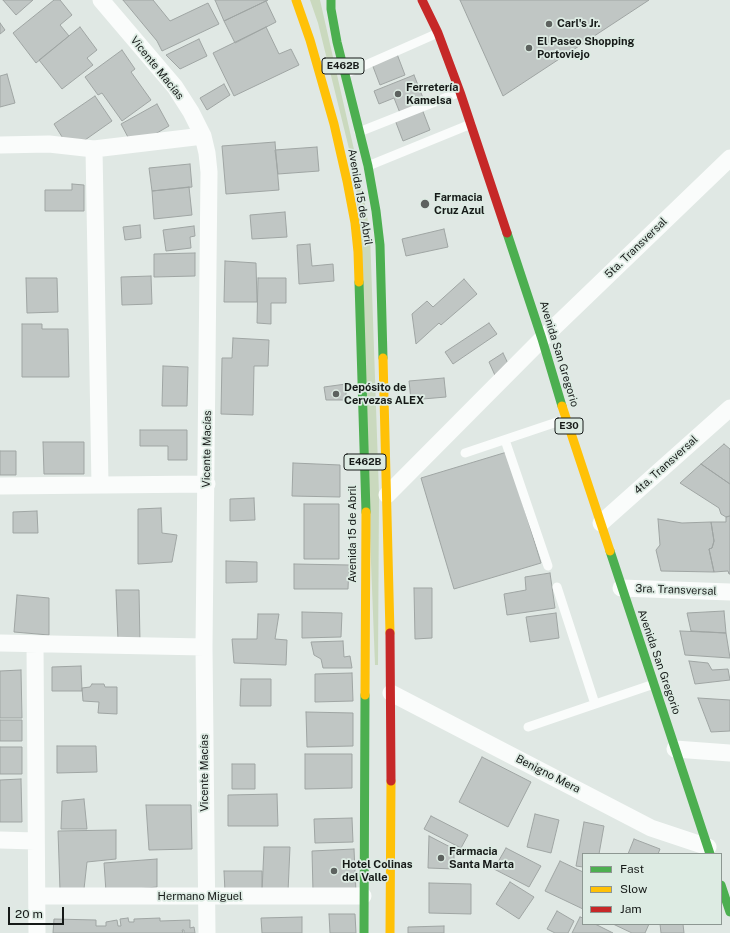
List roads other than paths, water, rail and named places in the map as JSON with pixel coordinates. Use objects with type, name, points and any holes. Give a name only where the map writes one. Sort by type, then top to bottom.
[{"type":"main road","name":"Avenida 15 de Abril","points":[[296,0],[310,40],[334,124],[347,181],[355,224],[358,252],[366,504],[364,933]]},
{"type":"main road","name":"Avenida 15 de Abril","points":[[331,0],[331,9],[337,42],[368,166],[380,245],[387,495],[390,693],[390,933]]},
{"type":"main road","name":"Avenida San Gregorio","points":[[422,0],[438,33],[471,124],[542,339],[566,419],[621,588],[709,851]]},
{"type":"main road","points":[[725,890],[730,912]]},
{"type":"street","name":"Vicente Macías","points":[[101,0],[175,87],[191,112],[203,136],[207,153],[209,172],[207,484],[204,647],[207,933]]},
{"type":"street","points":[[0,145],[49,144],[94,148],[203,136]]},
{"type":"street","points":[[94,148],[100,485]]},
{"type":"street","name":"5ta. Transversal","points":[[387,495],[542,339],[730,158]]},
{"type":"street","name":"4ta. Transversal","points":[[601,523],[730,408]]},
{"type":"street","points":[[0,486],[207,484]]},
{"type":"street","name":"3ra. Transversal","points":[[621,588],[730,592]]},
{"type":"street","points":[[0,643],[204,647]]},
{"type":"street","points":[[35,644],[35,841],[37,933]]},
{"type":"street","name":"Benigno Mera","points":[[390,693],[651,828],[709,851]]},
{"type":"street","points":[[675,749],[730,753]]},
{"type":"street","points":[[0,840],[35,841]]},
{"type":"street","name":"Hermano Miguel","points":[[37,896],[363,896]]},
{"type":"lane","points":[[345,74],[438,33]]},
{"type":"lane","points":[[359,132],[460,92]]},
{"type":"lane","points":[[368,166],[471,124]]},
{"type":"lane","points":[[465,453],[566,419]]},
{"type":"lane","points":[[505,440],[548,566]]},
{"type":"lane","points":[[557,587],[594,704]]},
{"type":"lane","points":[[528,726],[654,684]]},
{"type":"place","name":"Carl's Jr.","points":[[549,24]]},
{"type":"place","name":"El Paseo Shopping Portoviejo","points":[[529,48]]},
{"type":"place","name":"Ferretería Kamelsa","points":[[398,94]]},
{"type":"place","name":"Farmacia Cruz Azul","points":[[425,204]]},
{"type":"place","name":"Depósito de Cervezas ALEX","points":[[336,394]]},
{"type":"place","name":"Farmacia Santa Marta","points":[[441,858]]},
{"type":"place","name":"Hotel Colinas del Valle","points":[[334,871]]}]
